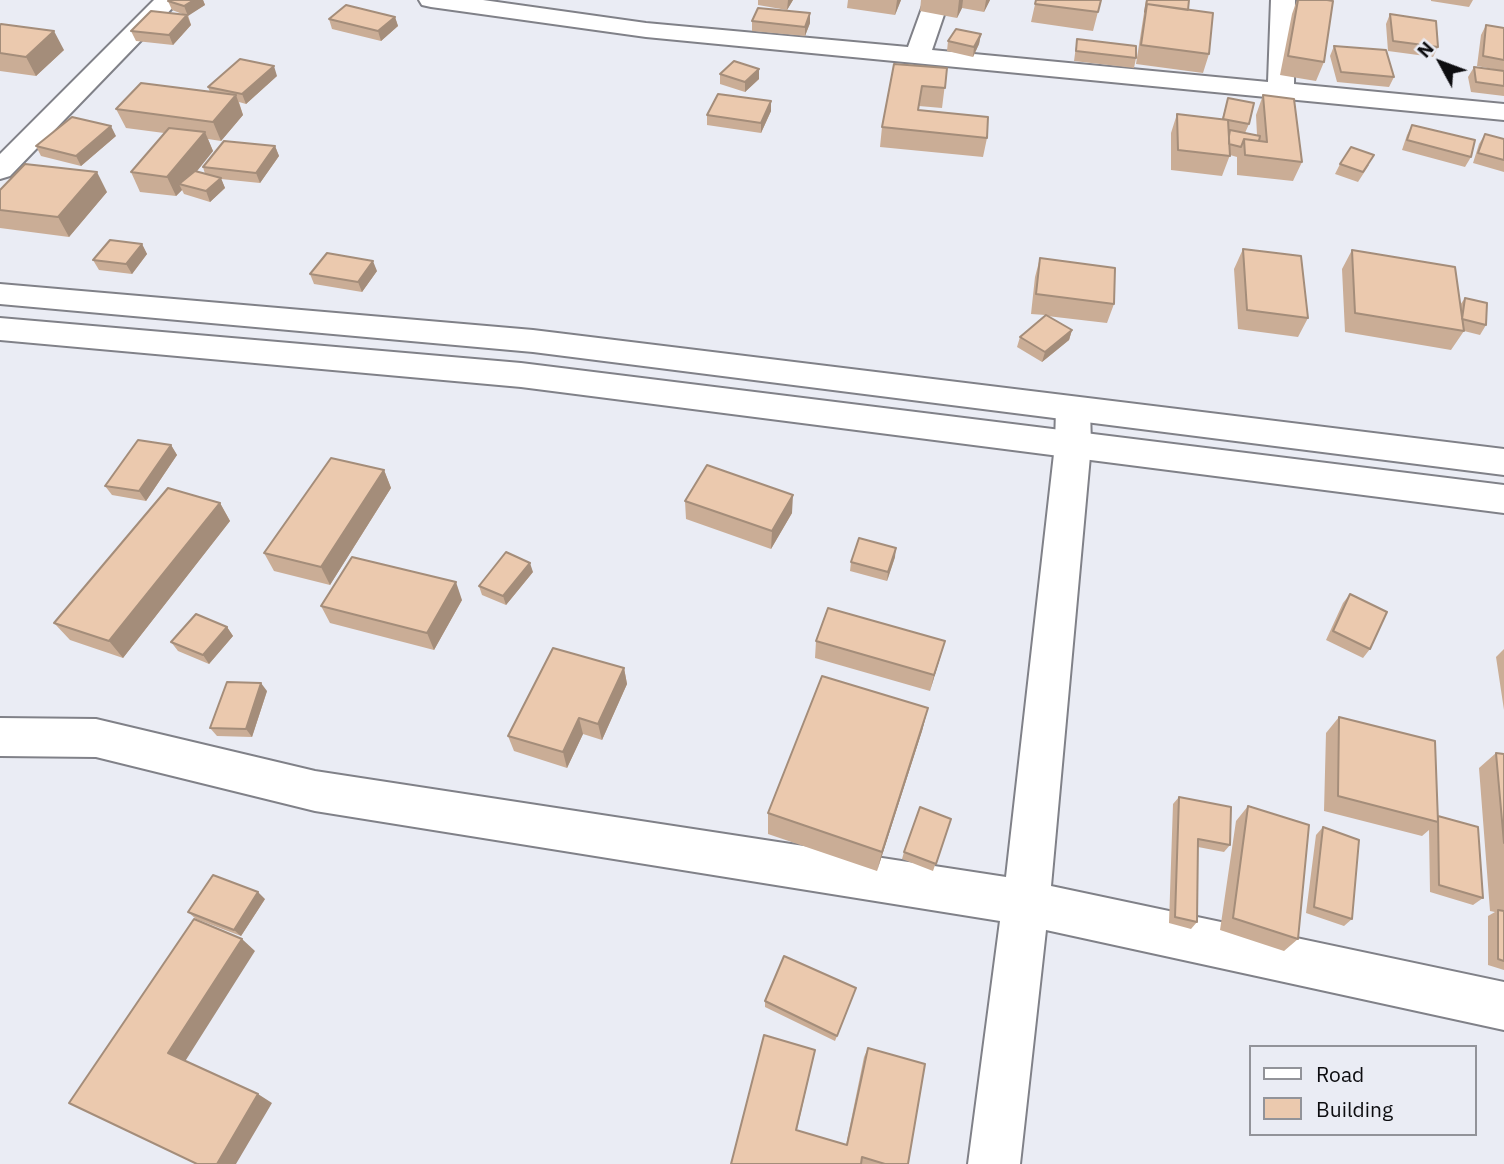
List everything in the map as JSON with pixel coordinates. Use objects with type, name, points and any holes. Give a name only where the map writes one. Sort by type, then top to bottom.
[{"type":"street","points":[[0,170],[168,0]]},
{"type":"street","points":[[433,0],[652,20],[917,57],[1504,112]]},
{"type":"street","points":[[917,57],[937,0]]},
{"type":"street","points":[[1281,91],[1283,0]]},
{"type":"street","points":[[0,294],[533,341],[1504,499]]},
{"type":"street","points":[[0,329],[1073,427],[1504,462]]},
{"type":"street","points":[[994,1164],[1027,902],[1073,427]]},
{"type":"street","points":[[0,737],[96,738],[315,791],[1027,902],[1504,1006]]},
{"type":"building","points":[[169,0],[194,0],[184,6]]},
{"type":"building","points":[[1036,0],[1101,0],[1098,12],[1035,4]]},
{"type":"building","points":[[1147,0],[1189,0],[1188,10],[1147,4],[1145,12]]},
{"type":"building","points":[[1298,0],[1333,1],[1324,62],[1288,56]]},
{"type":"building","points":[[1147,4],[1213,13],[1209,54],[1141,45]]},
{"type":"building","points":[[346,5],[395,17],[378,31],[329,19]]},
{"type":"building","points":[[758,8],[810,13],[805,27],[752,21]]},
{"type":"building","points":[[151,11],[187,15],[169,35],[131,31]]},
{"type":"building","points":[[1390,14],[1436,21],[1438,47],[1393,41]]},
{"type":"building","points":[[1,24],[54,31],[26,57],[0,53]]},
{"type":"building","points":[[1486,25],[1504,28],[1504,60],[1483,56]]},
{"type":"building","points":[[956,29],[981,34],[974,47],[948,41]]},
{"type":"building","points":[[1077,39],[1136,46],[1136,58],[1076,51]]},
{"type":"building","points":[[1334,46],[1386,50],[1394,77],[1341,72]]},
{"type":"building","points":[[240,59],[274,66],[242,94],[208,87]]},
{"type":"building","points":[[734,61],[759,69],[745,82],[720,74]]},
{"type":"building","points":[[894,64],[947,68],[945,88],[922,86],[918,110],[988,117],[987,138],[882,127]]},
{"type":"building","points":[[1474,67],[1504,71],[1504,86],[1476,82]]},
{"type":"building","points":[[141,83],[236,95],[213,122],[116,109]]},
{"type":"building","points":[[718,94],[771,101],[761,123],[707,115]]},
{"type":"building","points":[[1263,95],[1294,99],[1302,162],[1245,155],[1244,139],[1267,142]]},
{"type":"building","points":[[1228,98],[1254,103],[1249,124],[1223,119]]},
{"type":"building","points":[[1177,114],[1228,120],[1230,156],[1178,150]]},
{"type":"building","points":[[72,117],[111,126],[76,156],[36,146]]},
{"type":"building","points":[[1412,125],[1475,140],[1471,157],[1407,140]]},
{"type":"building","points":[[169,128],[205,132],[167,177],[131,172]]},
{"type":"building","points":[[1230,130],[1260,136],[1259,141],[1244,139],[1241,147],[1229,144]]},
{"type":"building","points":[[1485,134],[1504,139],[1504,160],[1478,153]]},
{"type":"building","points":[[224,141],[275,146],[256,173],[203,167]]},
{"type":"building","points":[[1351,147],[1374,155],[1363,172],[1340,164]]},
{"type":"building","points":[[25,164],[97,172],[58,217],[0,210],[0,190]]},
{"type":"building","points":[[195,171],[221,178],[206,191],[179,184]]},
{"type":"building","points":[[110,240],[142,244],[126,264],[93,260]]},
{"type":"building","points":[[1243,249],[1301,256],[1308,318],[1247,310]]},
{"type":"building","points":[[1352,250],[1455,267],[1464,331],[1355,313]]},
{"type":"building","points":[[327,253],[373,261],[358,282],[310,274]]},
{"type":"building","points":[[1040,258],[1115,268],[1114,304],[1036,294]]},
{"type":"building","points":[[1465,298],[1487,303],[1486,325],[1462,319]]},
{"type":"building","points":[[1046,315],[1072,330],[1045,352],[1020,337]]},
{"type":"building","points":[[138,440],[171,445],[139,491],[105,486]]},
{"type":"building","points":[[331,458],[384,470],[321,567],[264,553]]},
{"type":"building","points":[[707,465],[793,495],[772,531],[685,501]]},
{"type":"building","points":[[168,488],[220,503],[109,641],[54,623]]},
{"type":"building","points":[[859,538],[896,548],[888,572],[851,562]]},
{"type":"building","points":[[506,552],[530,563],[503,596],[479,586]]},
{"type":"building","points":[[352,557],[456,582],[427,633],[321,606]]},
{"type":"building","points":[[1350,594],[1387,612],[1370,649],[1333,631]]},
{"type":"building","points":[[828,608],[945,641],[934,675],[816,641]]},
{"type":"building","points":[[196,614],[227,627],[203,655],[171,642]]},
{"type":"building","points":[[553,648],[624,668],[598,724],[579,718],[563,752],[508,736]]},
{"type":"building","points":[[822,676],[928,708],[882,852],[768,813]]},
{"type":"building","points":[[227,682],[261,683],[246,729],[210,728]]},
{"type":"building","points":[[1339,717],[1435,741],[1438,822],[1338,796]]},
{"type":"building","points":[[1496,753],[1504,754],[1504,843]]},
{"type":"building","points":[[1179,797],[1231,807],[1230,845],[1198,839],[1197,922],[1175,917]]},
{"type":"building","points":[[1248,806],[1309,825],[1298,939],[1233,918]]},
{"type":"building","points":[[920,807],[951,819],[936,864],[904,852]]},
{"type":"building","points":[[1438,816],[1478,827],[1483,898],[1439,885]]},
{"type":"building","points":[[1323,827],[1359,840],[1352,919],[1314,907]]},
{"type":"building","points":[[213,875],[258,892],[234,930],[188,912]]},
{"type":"building","points":[[1498,910],[1504,911],[1504,961],[1498,959]]},
{"type":"building","points":[[194,919],[242,939],[168,1053],[258,1094],[217,1164],[197,1164],[69,1103]]},
{"type":"building","points":[[784,956],[856,988],[837,1036],[765,1001]]},
{"type":"building","points":[[764,1035],[815,1050],[796,1130],[847,1145],[868,1048],[925,1064],[908,1164],[885,1164],[862,1157],[861,1164],[731,1164]]}]
